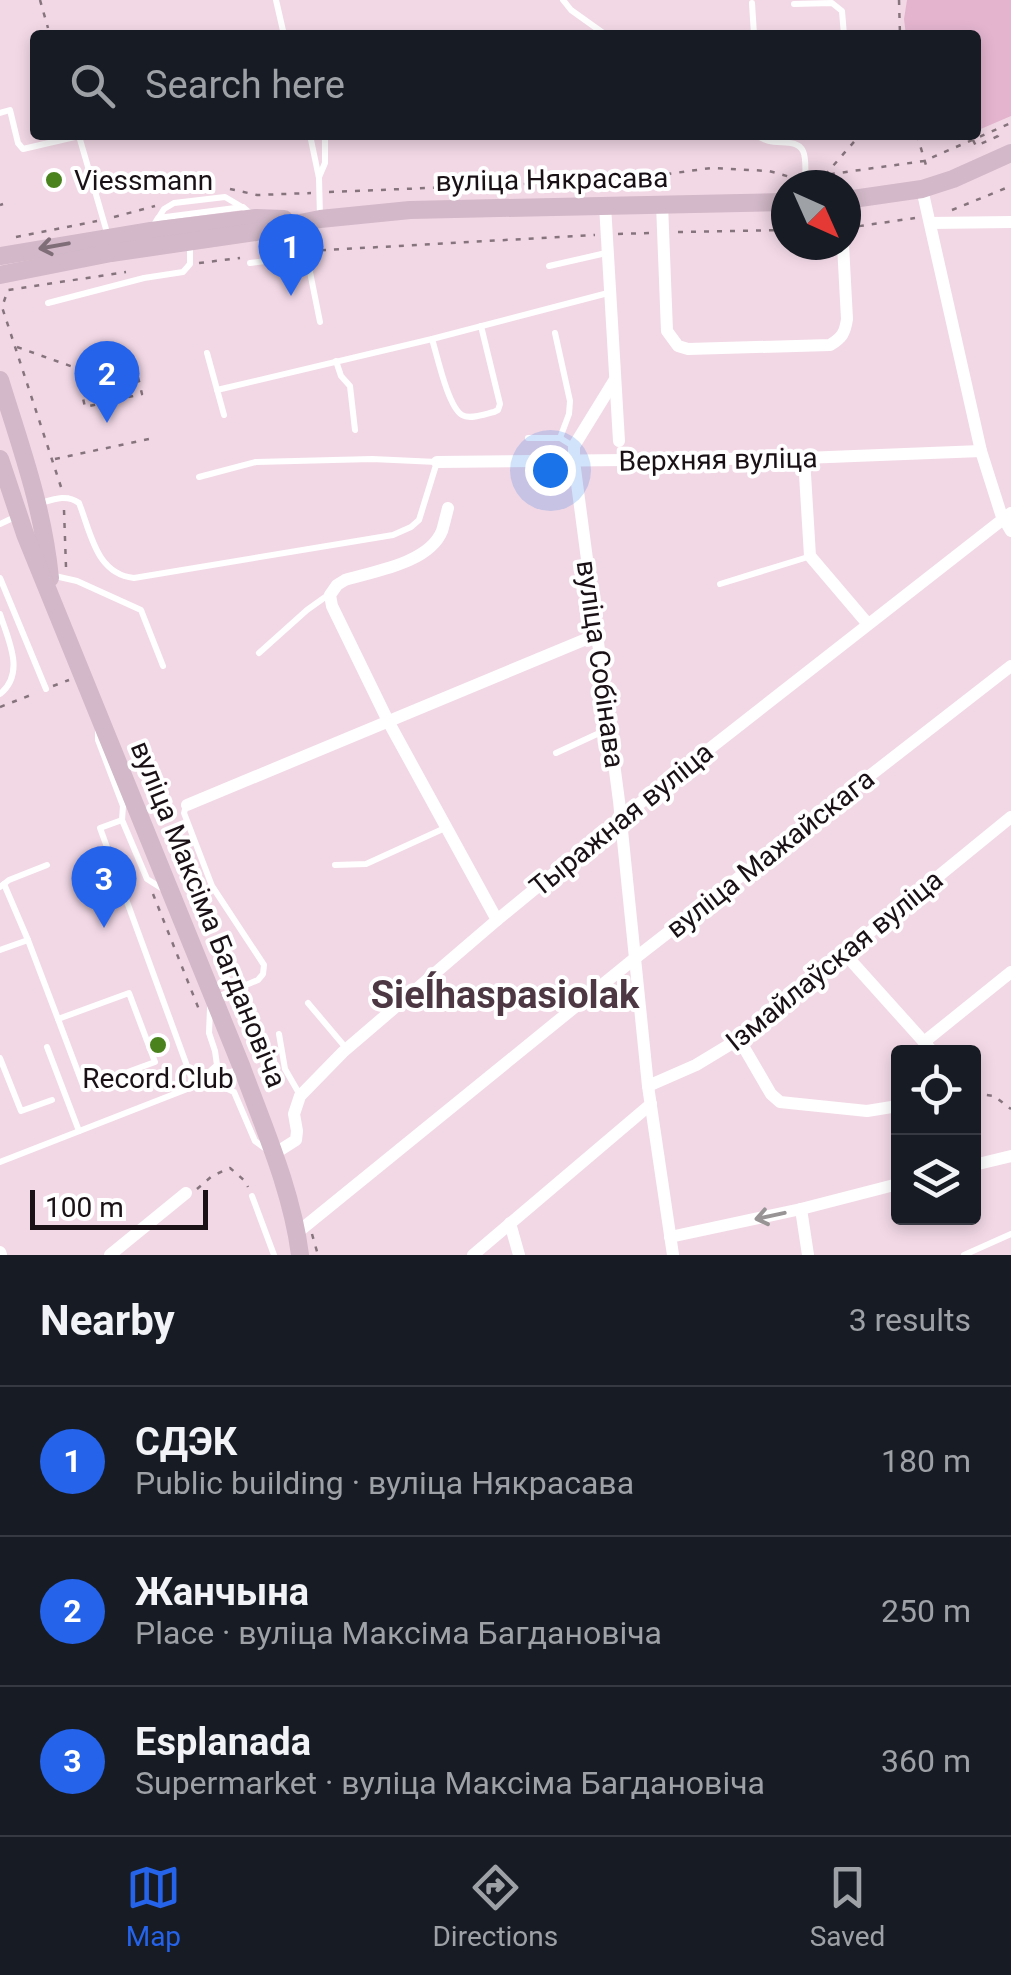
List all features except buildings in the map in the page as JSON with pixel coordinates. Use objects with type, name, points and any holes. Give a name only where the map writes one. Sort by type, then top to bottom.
[{"type":"main road","points":[[861,198],[922,189],[1011,152]]},
{"type":"main road","name":"вуліца Някрасава","points":[[0,256],[106,228],[154,224],[291,225],[410,210],[771,202]]},
{"type":"main road","name":"вуліца Някрасава","points":[[0,275],[250,213],[320,219]]},
{"type":"main road","name":"вуліца Максіма Багдановіча","points":[[0,380],[58,576],[51,598]]},
{"type":"main road","name":"вуліца Максіма Багдановіча","points":[[0,459],[51,598],[304,1227],[300,1255]]},
{"type":"main road","points":[[16,508],[36,535],[46,533]]},
{"type":"street","points":[[922,189],[980,451],[1007,516]]},
{"type":"street","points":[[662,204],[667,331],[678,346],[688,349],[830,345],[841,339],[846,330],[844,260]]},
{"type":"street","points":[[605,205],[619,441]]},
{"type":"street","points":[[930,223],[1011,222]]},
{"type":"street","points":[[574,454],[614,381]]},
{"type":"street","name":"Верхняя вуліца","points":[[437,462],[574,454],[804,458],[980,451]]},
{"type":"street","name":"вуліца Собінава","points":[[574,454],[621,818],[648,1086],[673,1255]]},
{"type":"street","points":[[804,458],[810,556],[867,623]]},
{"type":"street","points":[[448,508],[441,534],[424,553],[346,580],[330,595],[388,721],[496,920]]},
{"type":"street","name":"Тыражная вуліца","points":[[300,1096],[347,1049],[496,920],[1007,516]]},
{"type":"street","points":[[186,805],[596,635]]},
{"type":"street","name":"вуліца Мажайскага","points":[[304,1227],[634,959],[1011,666]]},
{"type":"street","name":"Ізмайлаўская вуліца","points":[[648,1086],[739,1039],[1011,817]]},
{"type":"street","points":[[844,953],[926,1045]]},
{"type":"street","points":[[930,1045],[1011,972]]},
{"type":"street","points":[[739,1039],[780,1102],[867,1111],[891,1107]]},
{"type":"street","points":[[274,1154],[296,1140],[294,1114],[300,1096]]},
{"type":"street","points":[[473,1255],[651,1104]]},
{"type":"street","points":[[981,1164],[1011,1156]]},
{"type":"street","points":[[670,1237],[891,1186]]},
{"type":"street","points":[[110,1255],[186,1193]]},
{"type":"street","points":[[800,1209],[808,1255]]},
{"type":"street","points":[[510,1223],[519,1255]]},
{"type":"street","points":[[132,1237],[138,1255]]},
{"type":"lane","points":[[276,0],[283,30]]},
{"type":"lane","points":[[563,0],[599,30]]},
{"type":"lane","points":[[752,2],[754,30]]},
{"type":"lane","points":[[794,4],[832,3],[842,11],[844,30]]},
{"type":"lane","points":[[0,113],[10,110],[23,149],[62,140]]},
{"type":"lane","points":[[80,140],[106,228]]},
{"type":"lane","points":[[311,140],[319,178],[320,219]]},
{"type":"lane","points":[[319,178],[325,163],[325,140]]},
{"type":"lane","points":[[764,140],[801,146]]},
{"type":"lane","points":[[801,140],[805,170]]},
{"type":"lane","points":[[154,224],[164,209],[174,203],[225,197],[250,213]]},
{"type":"lane","points":[[291,225],[297,254],[310,272],[320,322]]},
{"type":"lane","points":[[48,303],[183,272],[190,264],[188,227]]},
{"type":"lane","points":[[549,266],[607,253]]},
{"type":"lane","points":[[250,263],[297,254]]},
{"type":"lane","points":[[217,390],[609,292]]},
{"type":"lane","points":[[432,339],[458,412],[468,417],[494,412],[500,404],[481,326]]},
{"type":"lane","points":[[555,333],[570,401],[560,438]]},
{"type":"lane","points":[[207,352],[224,415]]},
{"type":"lane","points":[[336,362],[350,386],[355,430]]},
{"type":"lane","points":[[528,438],[560,438],[574,454]]},
{"type":"lane","name":"Верхняя вуліца","points":[[200,477],[256,462],[437,462]]},
{"type":"lane","points":[[38,503],[64,497],[79,503],[106,566],[134,578],[393,535],[419,520],[437,462]]},
{"type":"lane","points":[[0,524],[16,508]]},
{"type":"lane","points":[[720,584],[810,556]]},
{"type":"lane","points":[[58,576],[141,610],[163,666]]},
{"type":"lane","points":[[0,578],[46,689]]},
{"type":"lane","points":[[258,653],[330,595]]},
{"type":"lane","points":[[0,614],[14,662],[8,688],[0,694]]},
{"type":"lane","points":[[98,712],[98,740],[123,806],[122,820],[147,879],[174,896]]},
{"type":"lane","points":[[556,754],[610,728]]},
{"type":"lane","points":[[186,805],[184,813],[212,886],[264,965],[258,980],[212,993],[209,1033],[216,1066],[194,1085]]},
{"type":"lane","points":[[122,820],[100,828],[194,1085]]},
{"type":"lane","points":[[335,864],[366,864],[446,828]]},
{"type":"lane","points":[[46,865],[2,886],[28,940],[84,1088],[155,1062],[129,992],[58,1019]]},
{"type":"lane","points":[[0,910],[12,905]]},
{"type":"lane","points":[[0,950],[28,940]]},
{"type":"lane","points":[[31,978],[41,974]]},
{"type":"lane","points":[[308,1003],[347,1049]]},
{"type":"lane","points":[[279,1034],[285,1069],[300,1096]]},
{"type":"lane","points":[[47,1047],[79,1131]]},
{"type":"lane","points":[[0,1058],[21,1111],[52,1100]]},
{"type":"lane","points":[[0,1162],[242,1068]]},
{"type":"lane","points":[[210,1080],[234,1092],[255,1141],[274,1154]]},
{"type":"lane","points":[[252,1196],[274,1255]]},
{"type":"lane","points":[[964,1255],[1011,1234]]},
{"type":"path","points":[[40,0],[48,28]]},
{"type":"path","points":[[899,0],[900,30]]},
{"type":"path","points":[[981,137],[1011,123]]},
{"type":"path","points":[[829,170],[856,140]]},
{"type":"path","points":[[919,140],[924,161]]},
{"type":"path","points":[[861,170],[924,161],[973,140]]},
{"type":"path","points":[[223,187],[257,196],[624,180],[710,168],[771,172]]},
{"type":"path","points":[[17,237],[106,228],[155,206]]},
{"type":"path","points":[[297,254],[663,232],[771,230]]},
{"type":"path","points":[[190,264],[241,258]]},
{"type":"path","points":[[58,576],[64,497],[1,307],[8,290],[135,271]]},
{"type":"path","points":[[16,346],[76,368],[133,356],[142,394],[84,407],[76,368]]},
{"type":"path","points":[[54,459],[149,439]]},
{"type":"path","points":[[0,707],[70,679]]},
{"type":"path","points":[[147,879],[209,1033]]},
{"type":"path","points":[[981,1095],[994,1096],[1011,1110]]},
{"type":"path","points":[[186,1193],[230,1168],[245,1181],[252,1196]]},
{"type":"path","points":[[304,1227],[318,1255]]},
{"type":"shaded area","points":[[907,0],[1011,0],[1011,116],[981,129],[981,30],[905,30]]},
{"type":"place","name":"Viessmann","points":[[54,180]]},
{"type":"place","name":"СДЭК","points":[[291,296]]},
{"type":"place","name":"Жанчына","points":[[107,423]]},
{"type":"place","name":"Esplanada","points":[[104,928]]},
{"type":"place","name":"Record.Club","points":[[158,1045]]},
{"type":"district","name":"Sieĺhaspasiolak","points":[[505,995]]}]
